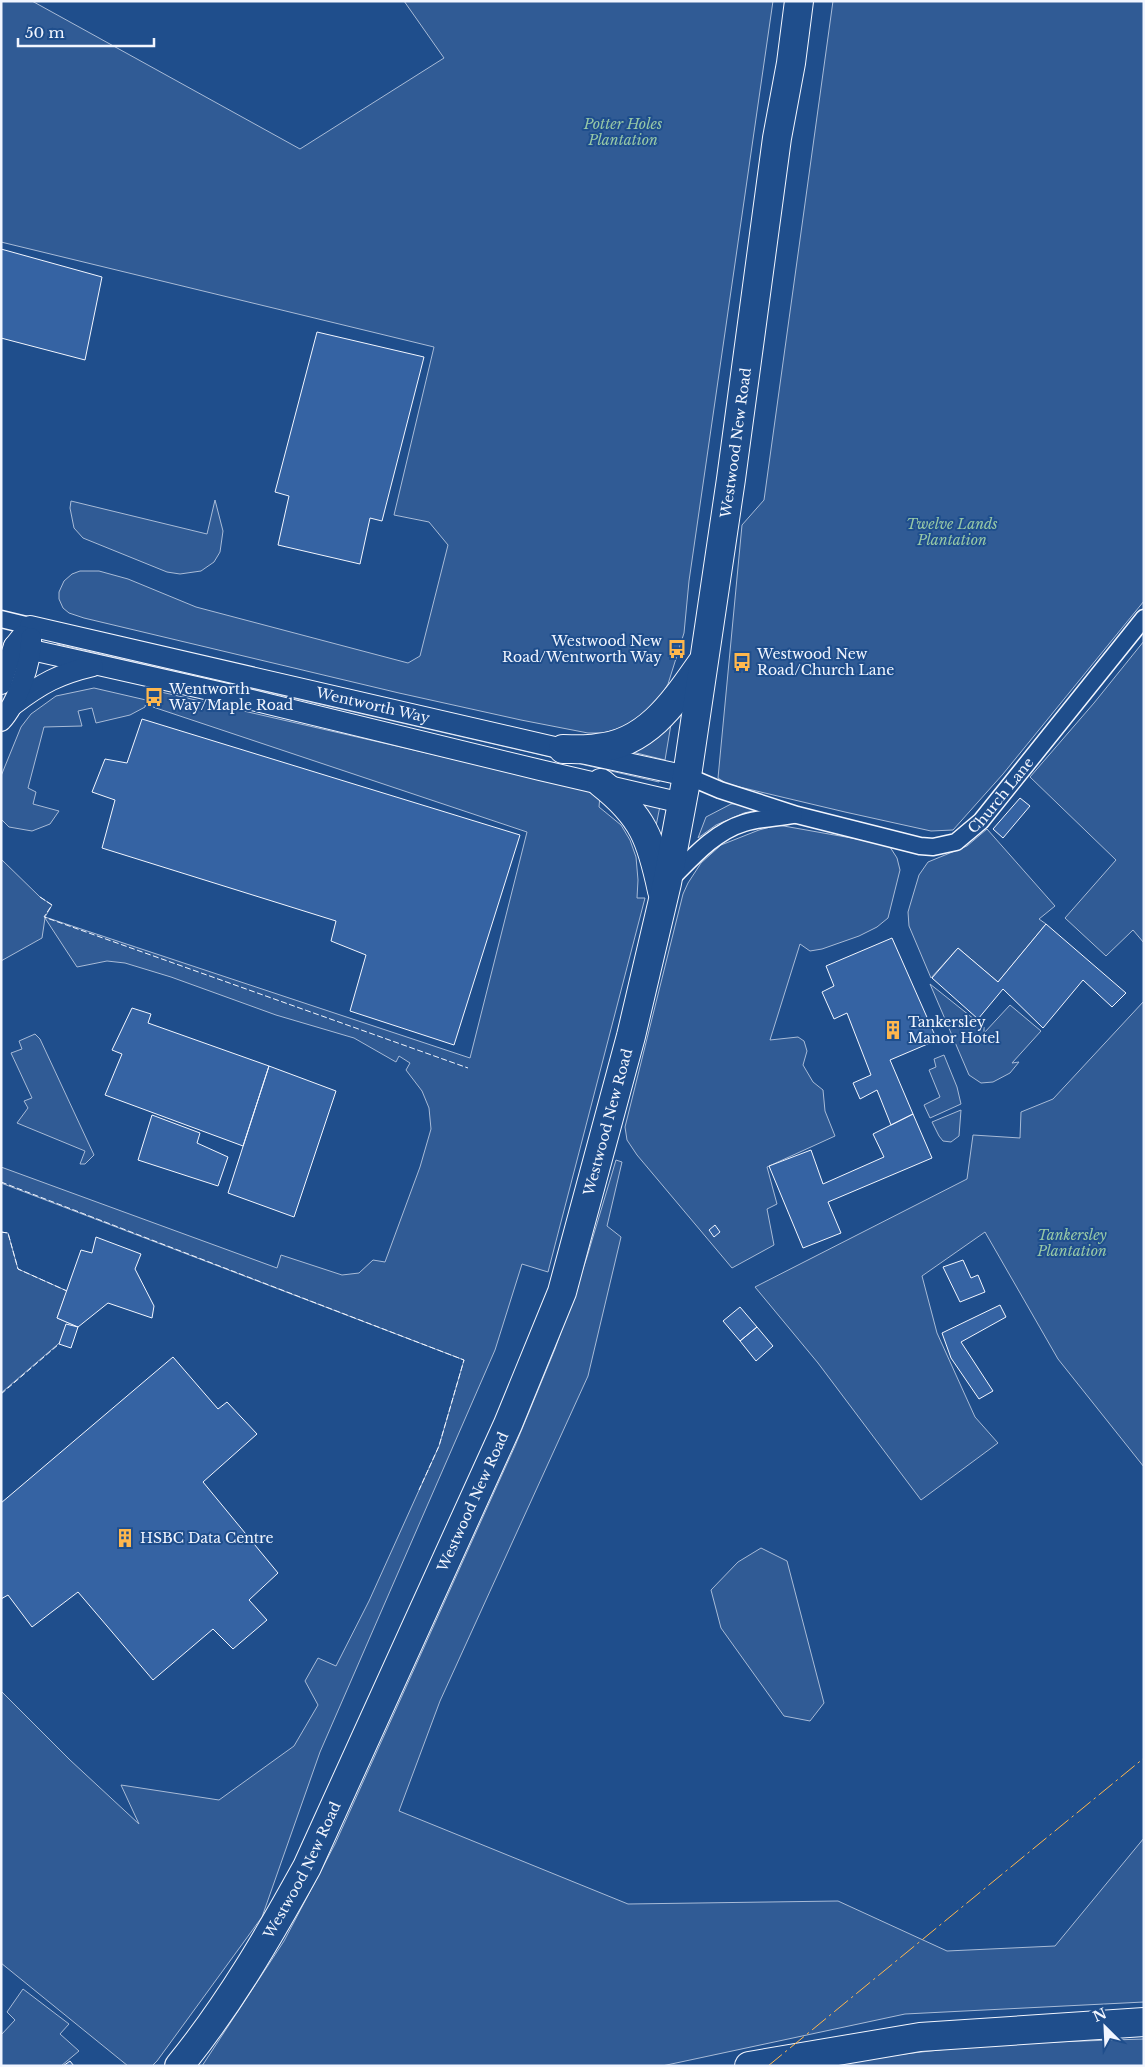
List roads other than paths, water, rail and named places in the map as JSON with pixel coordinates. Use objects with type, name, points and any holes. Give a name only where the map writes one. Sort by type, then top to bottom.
[{"type":"highway","name":"Westwood New Road","points":[[179,2066],[239,1982],[272,1930],[307,1867],[527,1379],[562,1292],[631,1036],[665,890],[687,776],[731,479],[777,138],[791,63],[798,1]]},
{"type":"highway","points":[[562,749],[598,748],[616,745],[633,737],[665,713],[704,661]]},
{"type":"highway","points":[[601,783],[618,796],[638,819],[646,834],[665,890]]},
{"type":"highway","points":[[750,2066],[920,2037],[1144,2022]]},
{"type":"street","name":"Church Lane","points":[[687,776],[720,790],[797,815],[920,846],[933,847],[956,842],[981,821],[1144,618]]},
{"type":"street","name":"Wentworth Way","points":[[1,620],[687,776]]},
{"type":"street","points":[[1,684],[16,647],[30,626]]},
{"type":"street","name":"Wentworth Way","points":[[16,647],[100,664],[540,770],[682,802]]},
{"type":"street","points":[[13,704],[16,647]]},
{"type":"street","points":[[1,721],[13,704],[39,685],[55,677],[100,664]]},
{"type":"street","name":"Church Lane","points":[[665,890],[697,853],[728,830],[758,820],[797,815]]},
{"type":"place","name":"Westwood New Road/Wentworth Way","points":[[677,649]]},
{"type":"place","name":"Westwood New Road/Church Lane","points":[[742,662]]},
{"type":"place","name":"Wentworth Way/Maple Road","points":[[154,697]]},
{"type":"place","name":"Tankersley Manor Hotel","points":[[893,1030]]},
{"type":"place","name":"HSBC Data Centre","points":[[125,1538]]},
{"type":"park label","name":"Potter Holes Plantation","points":[[623,132]]},
{"type":"park label","name":"Twelve Lands Plantation","points":[[952,532]]},
{"type":"park label","name":"Tankersley Plantation","points":[[1072,1244]]}]
